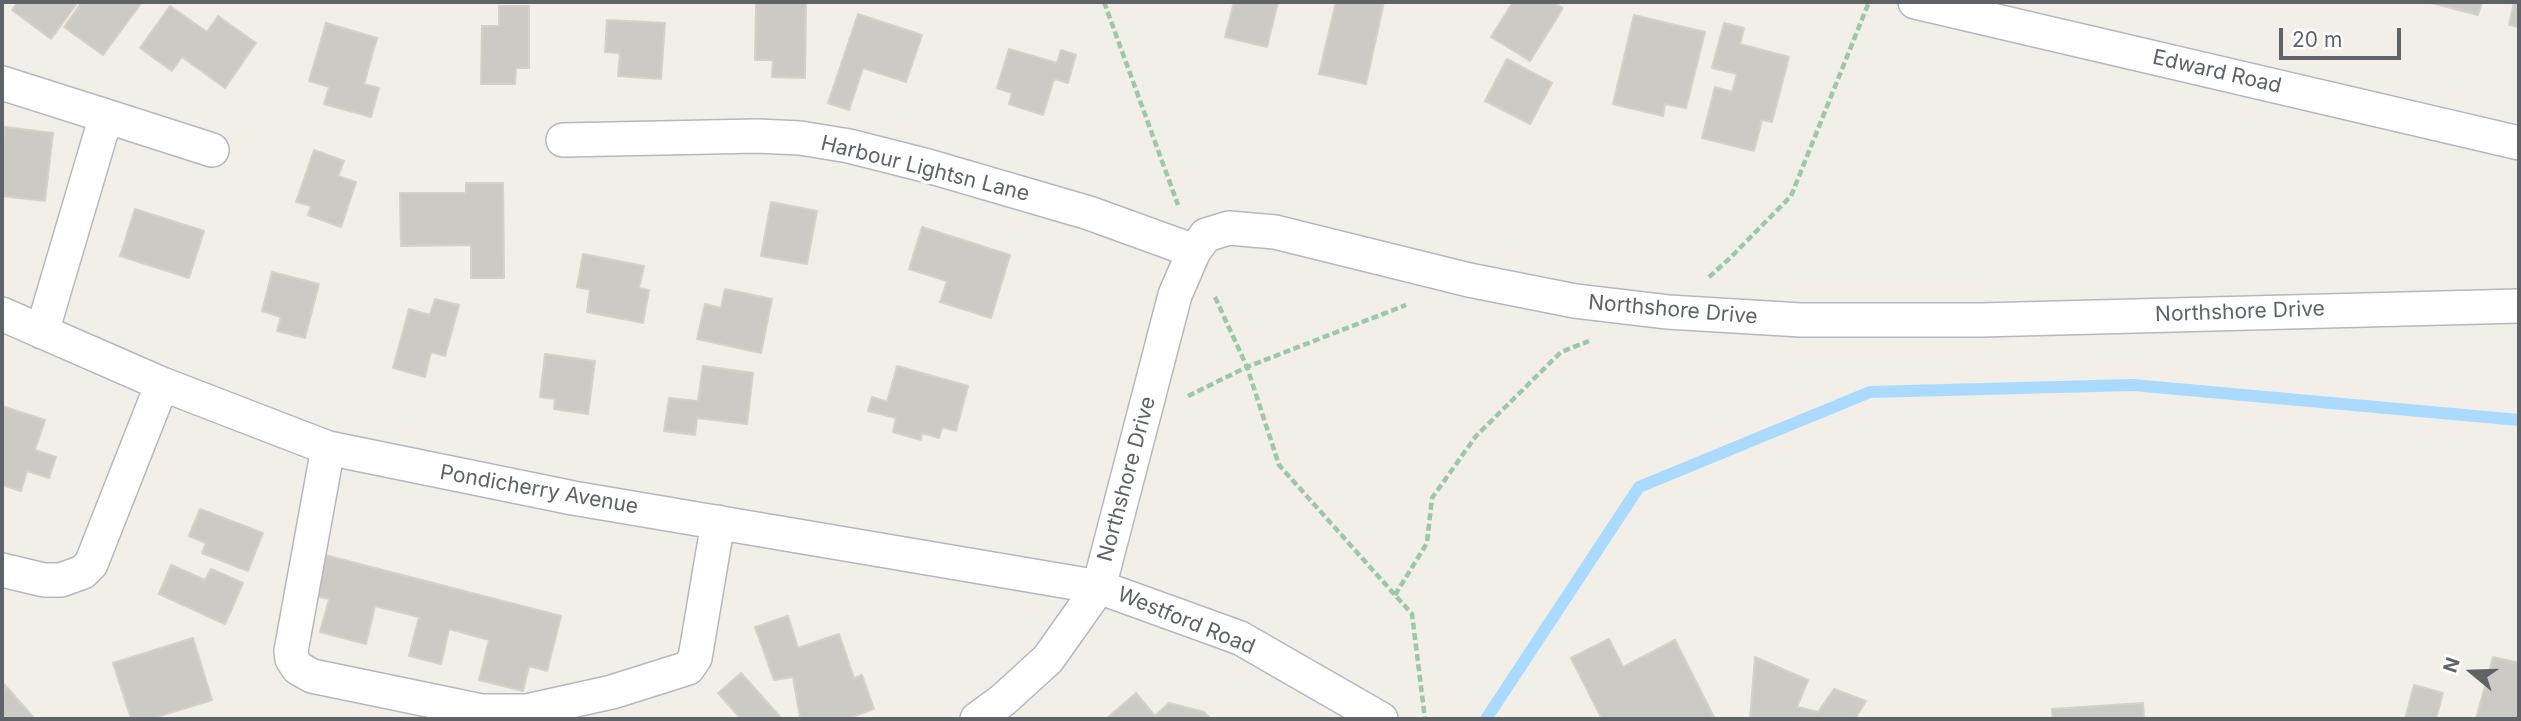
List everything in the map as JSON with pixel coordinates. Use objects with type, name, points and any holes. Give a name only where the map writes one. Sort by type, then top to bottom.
[{"type":"street","name":"Edward Road","points":[[1915,2],[2519,143]]},
{"type":"street","points":[[2,83],[212,150]]},
{"type":"street","points":[[42,332],[106,116]]},
{"type":"street","name":"Harbour Lightsn Lane","points":[[563,140],[757,136],[800,138],[849,146],[928,166],[1076,209],[1190,238]]},
{"type":"street","name":"Northshore Drive","points":[[1099,587],[1190,238],[1230,228],[1275,232],[1469,280],[1575,301],[1668,312],[1801,320],[1981,320],[2519,306]]},
{"type":"street","name":"Pondicherry Avenue","points":[[2,314],[162,384],[328,448],[560,495],[1099,587]]},
{"type":"street","points":[[2,570],[44,580],[61,580],[83,572],[91,564],[162,384]]},
{"type":"street","points":[[328,448],[291,651],[292,659],[298,668],[312,676],[481,711],[526,711],[612,692],[688,668],[697,651],[718,522]]},
{"type":"street","points":[[977,719],[1048,659],[1099,587]]},
{"type":"street","name":"Westford Road","points":[[1099,587],[1240,639],[1381,719]]},
{"type":"path","points":[[1105,2],[1190,238],[1247,367],[1279,466],[1412,614],[1424,719]]},
{"type":"path","points":[[1668,312],[1729,259],[1791,195],[1869,2]]},
{"type":"path","points":[[1143,417],[1247,367],[1408,304]]},
{"type":"path","points":[[1395,595],[1427,543],[1432,498],[1476,436],[1562,352],[1597,338]]},
{"type":"building","points":[[18,2],[78,2],[51,39],[12,10]]},
{"type":"building","points":[[82,2],[142,2],[103,55],[64,27]]},
{"type":"building","points":[[756,2],[806,3],[805,78],[772,77],[773,60],[755,60]]},
{"type":"building","points":[[1234,2],[1278,2],[1267,47],[1225,37]]},
{"type":"building","points":[[1336,2],[1384,2],[1366,84],[1319,74]]},
{"type":"building","points":[[1513,2],[1553,2],[1563,8],[1530,61],[1491,37]]},
{"type":"building","points":[[2428,2],[2482,2],[2478,15]]},
{"type":"building","points":[[2514,2],[2519,2],[2519,27],[2509,25]]},
{"type":"building","points":[[170,6],[207,32],[218,16],[256,43],[225,88],[182,57],[172,71],[140,48]]},
{"type":"building","points":[[499,6],[529,6],[529,68],[516,68],[515,84],[481,84],[482,26],[499,26]]},
{"type":"building","points":[[858,14],[922,35],[906,82],[863,68],[849,110],[828,103]]},
{"type":"building","points":[[1634,15],[1705,32],[1686,108],[1665,104],[1663,116],[1613,104]]},
{"type":"building","points":[[607,20],[665,23],[661,79],[618,76],[620,53],[605,52]]},
{"type":"building","points":[[326,23],[377,38],[364,84],[379,88],[371,117],[324,104],[329,87],[309,81]]},
{"type":"building","points":[[1724,23],[1744,28],[1740,44],[1789,57],[1772,122],[1762,120],[1754,151],[1702,138],[1715,87],[1732,92],[1737,74],[1712,68]]},
{"type":"building","points":[[1009,49],[1057,63],[1061,50],[1076,55],[1068,83],[1054,79],[1043,115],[1009,104],[1012,93],[997,88]]},
{"type":"building","points":[[1507,59],[1552,83],[1530,124],[1485,101]]},
{"type":"building","points":[[5,127],[53,133],[45,201],[2,196]]},
{"type":"building","points":[[314,150],[344,161],[338,176],[356,182],[341,227],[308,215],[311,206],[296,202]]},
{"type":"building","points":[[466,183],[503,183],[504,278],[471,278],[471,245],[401,246],[400,193],[466,193]]},
{"type":"building","points":[[771,202],[817,211],[807,264],[761,256]]},
{"type":"building","points":[[135,209],[204,231],[189,278],[120,256]]},
{"type":"building","points":[[922,227],[1010,255],[991,318],[940,302],[947,281],[909,269]]},
{"type":"building","points":[[583,254],[644,266],[639,288],[649,290],[643,323],[587,312],[590,290],[577,287]]},
{"type":"building","points":[[272,272],[319,284],[305,338],[277,331],[281,317],[262,311]]},
{"type":"building","points":[[725,289],[772,299],[761,353],[697,339],[705,304],[721,308]]},
{"type":"building","points":[[435,299],[459,305],[445,356],[431,352],[425,377],[393,368],[409,309],[430,315]]},
{"type":"building","points":[[545,354],[595,361],[588,414],[554,409],[555,399],[540,397]]},
{"type":"building","points":[[703,366],[753,373],[747,424],[697,418],[695,435],[664,431],[669,398],[698,401]]},
{"type":"building","points":[[897,366],[968,386],[956,431],[942,427],[939,438],[922,433],[921,440],[893,432],[896,418],[868,411],[872,397],[887,402]]},
{"type":"building","points":[[2,406],[45,420],[35,450],[56,457],[49,478],[27,471],[21,491],[2,485]]},
{"type":"building","points":[[200,509],[263,533],[248,571],[202,553],[206,543],[189,536]]},
{"type":"building","points":[[321,554],[561,616],[547,671],[529,666],[523,691],[479,680],[489,640],[449,629],[441,664],[409,656],[419,617],[375,606],[366,644],[320,632],[329,599],[311,595]]},
{"type":"building","points":[[171,565],[205,580],[211,569],[243,583],[225,624],[159,594]]},
{"type":"building","points":[[788,616],[798,648],[839,634],[854,678],[862,675],[874,709],[846,719],[800,717],[793,677],[774,680],[755,627]]},
{"type":"building","points":[[193,638],[212,700],[150,719],[131,719],[113,663]]},
{"type":"building","points":[[1609,639],[1623,667],[1675,640],[1715,719],[1602,719],[1571,658]]},
{"type":"building","points":[[1755,657],[1808,680],[1797,707],[1818,712],[1834,689],[1866,701],[1855,719],[1750,719]]},
{"type":"building","points":[[2493,657],[2519,663],[2519,719],[2476,719]]},
{"type":"building","points":[[741,673],[782,719],[741,719],[718,693]]},
{"type":"building","points":[[4,684],[35,719],[2,719]]},
{"type":"building","points":[[2414,685],[2443,693],[2436,719],[2405,719]]},
{"type":"building","points":[[1136,693],[1155,716],[1169,703],[1204,712],[1211,719],[1106,719]]},
{"type":"building","points":[[2143,703],[2144,719],[2053,719],[2052,709]]},
{"type":"waterway","points":[[1486,719],[1639,487],[1870,392],[2133,385],[2519,420]]}]
